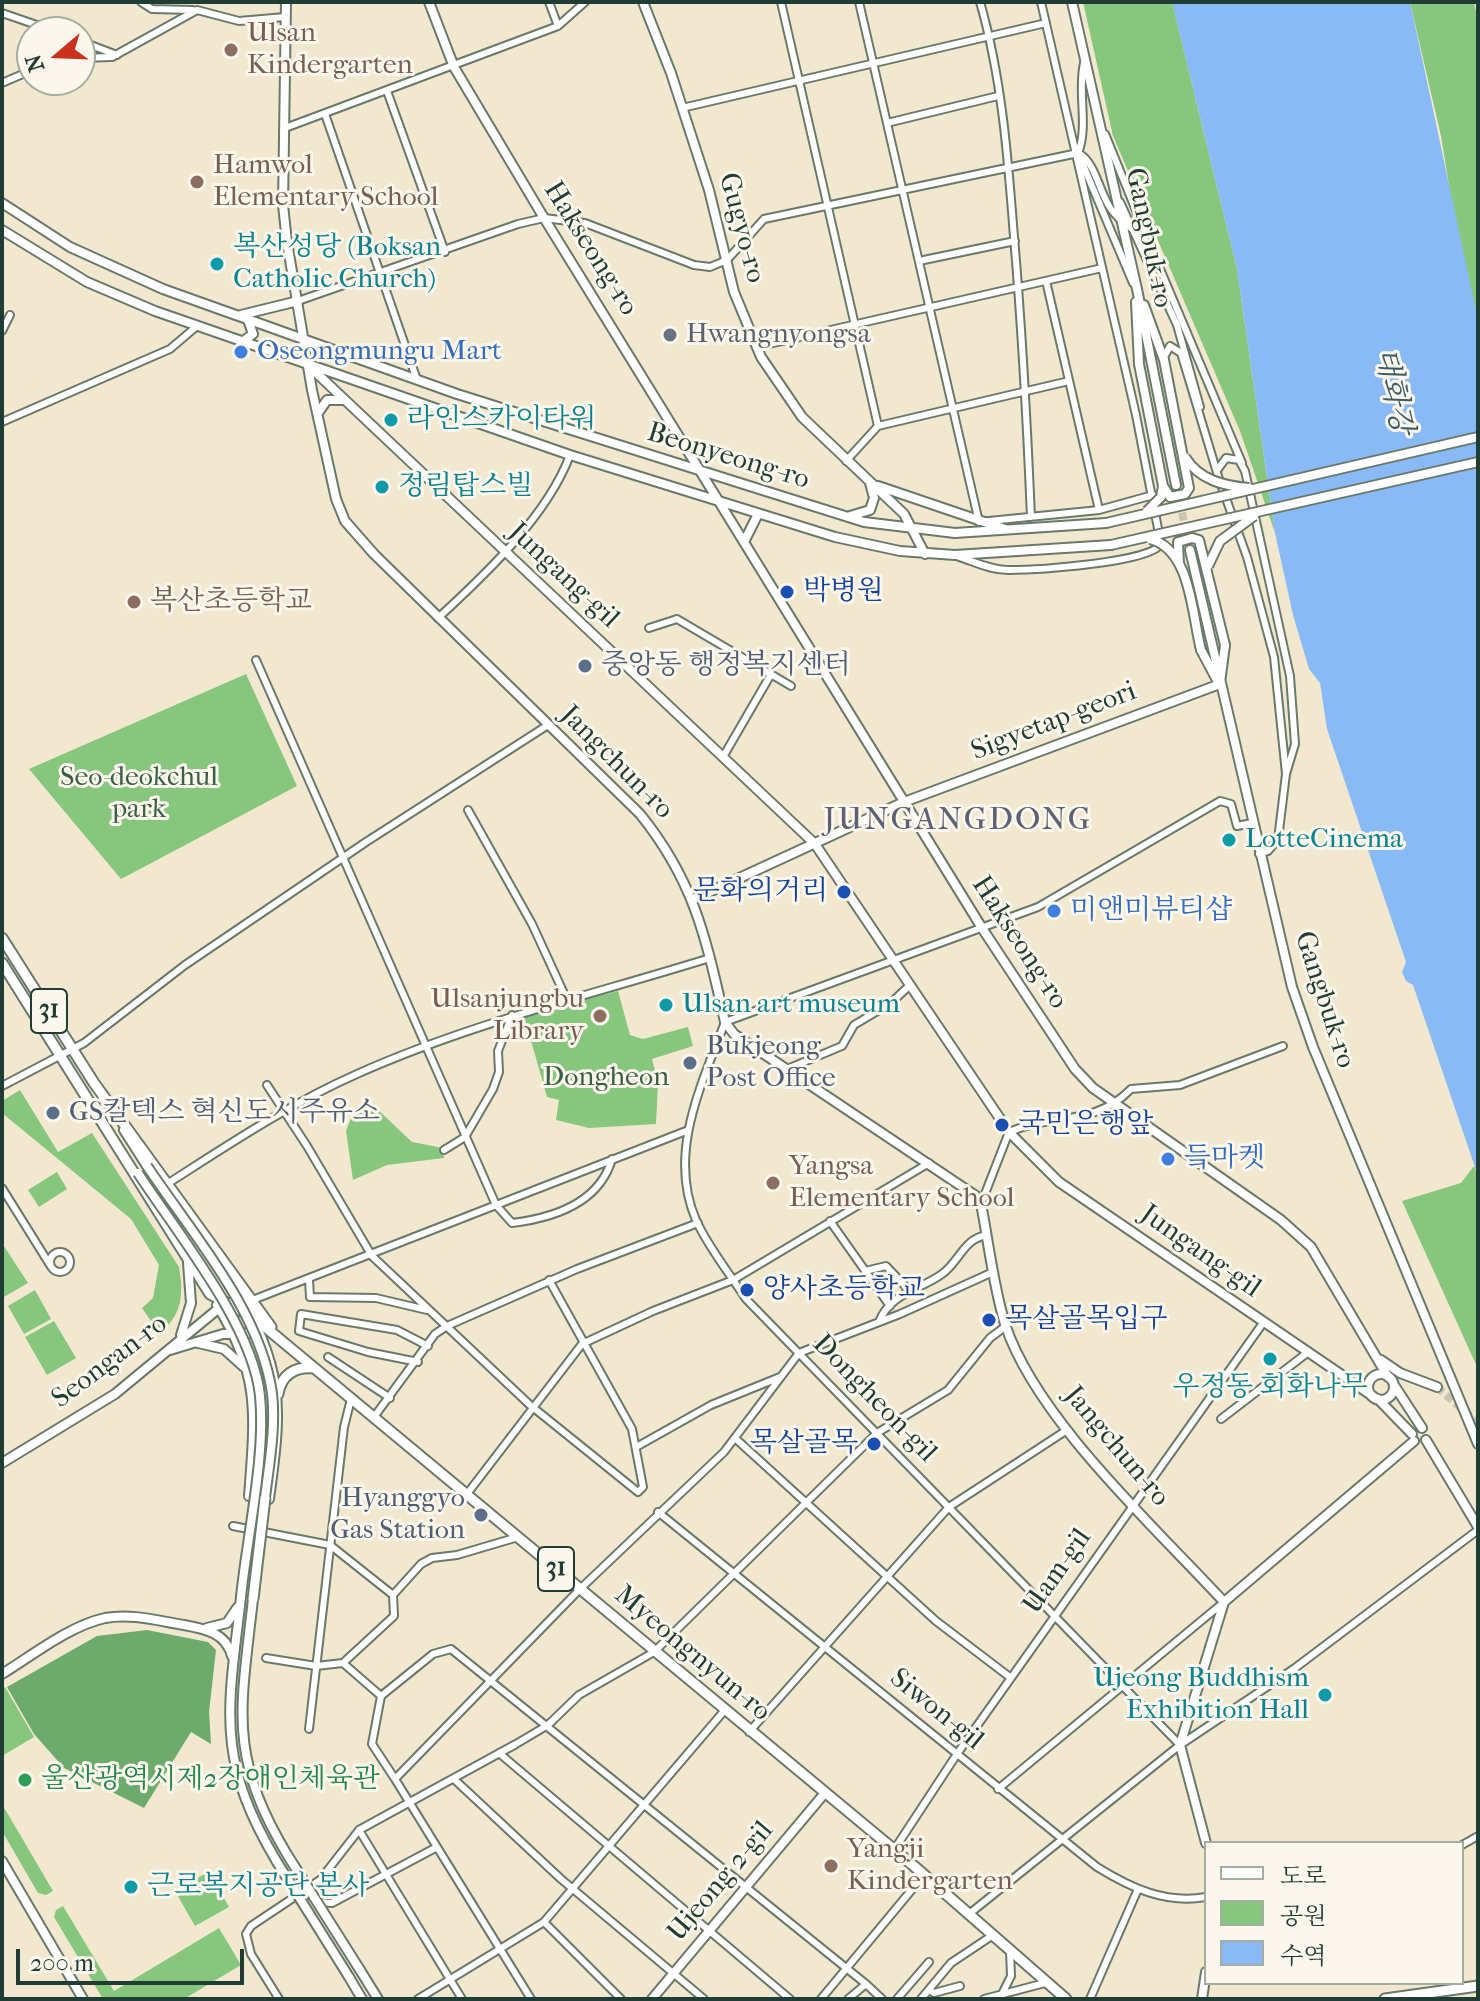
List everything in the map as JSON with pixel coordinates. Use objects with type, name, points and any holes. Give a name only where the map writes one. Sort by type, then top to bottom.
[{"type":"main road","name":"Jangchun-ro","points":[[286,2],[283,205],[317,418],[331,479],[345,521],[438,618],[640,814],[663,842],[694,899],[725,1022]]},
{"type":"main road","name":"Hakseong-ro","points":[[429,2],[454,67],[544,218],[982,928],[1075,1069],[1093,1088],[1298,1234],[1323,1265],[1386,1376],[1427,1433],[1426,1440],[1478,1529]]},
{"type":"main road","name":"Gugyo-ro","points":[[643,2],[682,108],[740,310],[756,347],[793,407],[904,514],[925,554]]},
{"type":"main road","name":"Gangbuk-ro","points":[[1072,2],[1137,289],[1176,485]]},
{"type":"main road","name":"Beonyeong-ro","points":[[2,203],[99,262],[234,315],[417,380],[704,474],[842,516],[913,530],[1018,531],[1106,523],[1478,437]]},
{"type":"main road","name":"Beonyeong-ro","points":[[2,230],[87,282],[241,342],[570,455],[722,503],[858,543],[925,554],[955,555],[1111,545],[1478,462]]},
{"type":"main road","points":[[1137,289],[1164,360],[1189,491],[1170,497],[1163,486],[1139,364],[1137,289]]},
{"type":"main road","points":[[234,315],[257,314],[298,301]]},
{"type":"main road","points":[[241,342],[253,334],[248,320]]},
{"type":"main road","name":"Jungang-gil","points":[[307,365],[815,844],[1009,1132],[1059,1182],[1376,1398],[1413,1437]]},
{"type":"main road","points":[[317,418],[320,407],[327,400],[344,401]]},
{"type":"main road","points":[[1182,452],[1190,466],[1210,480],[1258,488]]},
{"type":"main road","points":[[870,482],[979,522],[1018,531]]},
{"type":"main road","points":[[842,516],[860,516],[870,510],[874,498],[870,482]]},
{"type":"main road","points":[[1139,516],[1156,504],[1163,486]]},
{"type":"main road","points":[[1208,575],[1212,554],[1220,541],[1263,511]]},
{"type":"main road","points":[[745,541],[758,514]]},
{"type":"main road","points":[[1145,538],[1169,548],[1179,563]]},
{"type":"main road","points":[[1196,539],[1208,575],[1225,645],[1220,684],[1201,650],[1179,563],[1178,542],[1196,539]]},
{"type":"main road","name":"Gangbuk-ro","points":[[1190,550],[1259,854],[1302,1019],[1478,1444]]},
{"type":"main road","name":"Sigyetap-geori","points":[[694,899],[904,802],[1220,684]]},
{"type":"main road","name":"31","points":[[2,938],[94,1083]]},
{"type":"main road","name":"31","points":[[2,963],[83,1091]]},
{"type":"main road","points":[[725,1022],[734,1034],[970,1189],[981,1204]]},
{"type":"main road","points":[[94,1083],[222,1279],[260,1350],[273,1413],[267,1498]]},
{"type":"main road","points":[[94,1083],[256,1314],[287,1346]]},
{"type":"main road","points":[[83,1091],[227,1309],[253,1364],[261,1412],[229,1701],[231,1753],[244,1803],[362,1999]]},
{"type":"main road","points":[[83,1091],[132,1176],[221,1306],[233,1332],[251,1383],[255,1412],[251,1496]]},
{"type":"main road","name":"Jangchun-ro","points":[[981,1204],[1006,1326],[1017,1351],[1067,1430],[1224,1602]]},
{"type":"main road","points":[[181,1342],[191,1303],[191,1278],[186,1258]]},
{"type":"main road","points":[[221,1306],[233,1294],[232,1278]]},
{"type":"main road","points":[[221,1306],[248,1302]]},
{"type":"main road","points":[[221,1306],[256,1314],[287,1346]]},
{"type":"main road","name":"Seongan-ro","points":[[2,1463],[90,1411],[155,1358],[181,1342],[221,1306]]},
{"type":"main road","points":[[256,1314],[278,1394],[278,1434],[253,1599],[241,1716],[243,1752],[256,1798],[288,1856],[378,1999]]},
{"type":"main road","points":[[181,1342],[233,1332],[275,1337]]},
{"type":"main road","points":[[181,1342],[224,1349],[242,1363],[251,1383]]},
{"type":"main road","name":"Myeongnyun-ro","points":[[287,1346],[924,1875],[1066,1999]]},
{"type":"main road","points":[[1375,1355],[1400,1373],[1437,1387]]},
{"type":"main road","points":[[278,1394],[282,1381],[290,1373],[303,1367],[314,1368]]},
{"type":"main road","points":[[1386,1376],[1392,1392],[1386,1398],[1376,1398],[1369,1383],[1386,1376],[1400,1373]]},
{"type":"main road","points":[[1205,1841],[1180,1745],[1224,1602],[1422,1428]]},
{"type":"main road","points":[[1413,1437],[1426,1440]]},
{"type":"main road","points":[[198,1628],[227,1623],[241,1597]]},
{"type":"main road","points":[[2,1674],[80,1627],[105,1618],[129,1617],[198,1628],[225,1640],[234,1663]]},
{"type":"main road","name":"Ujeong 2-gil","points":[[652,1999],[824,1794]]},
{"type":"main road","points":[[2,1861],[83,1999]]},
{"type":"main road","points":[[1385,1999],[1478,1986]]},
{"type":"street","points":[[141,2],[152,9],[197,10],[239,21],[285,17]]},
{"type":"street","points":[[549,2],[558,26]]},
{"type":"street","points":[[285,128],[558,26],[585,2]]},
{"type":"street","points":[[781,2],[830,205],[878,426]]},
{"type":"street","points":[[859,2],[979,522],[1099,510],[1153,495]]},
{"type":"street","points":[[980,2],[990,36],[1009,167],[1020,288],[1031,517]]},
{"type":"street","points":[[955,555],[1006,570],[1112,561],[1154,552],[1161,544],[1078,153],[1041,2]]},
{"type":"street","points":[[96,59],[107,60],[197,10]]},
{"type":"street","points":[[682,108],[801,79],[874,66],[1046,23]]},
{"type":"street","points":[[96,47],[117,55]]},
{"type":"street","points":[[1085,57],[1080,84],[1082,134],[1078,153],[1137,289]]},
{"type":"street","points":[[387,91],[445,252]]},
{"type":"street","points":[[887,123],[998,96]]},
{"type":"street","points":[[1097,111],[1245,471],[1290,676],[1295,744],[1286,774],[1278,839],[1268,851],[1259,854]]},
{"type":"street","points":[[325,114],[417,380]]},
{"type":"street","points":[[298,301],[518,224],[544,218],[571,219],[600,227],[694,265],[710,267],[727,260],[764,219],[1078,153],[1088,160],[1110,207],[1152,250]]},
{"type":"street","points":[[1113,181],[1181,336],[1218,476]]},
{"type":"street","points":[[919,261],[1015,241]]},
{"type":"street","points":[[756,347],[1102,268]]},
{"type":"street","points":[[1046,281],[1099,510]]},
{"type":"street","points":[[2,331],[10,315]]},
{"type":"street","points":[[2,422],[170,349],[197,326]]},
{"type":"street","points":[[1164,360],[1170,346],[1181,353],[1218,476],[1247,557],[1274,657],[1286,774]]},
{"type":"street","points":[[846,461],[878,426],[1069,381]]},
{"type":"street","points":[[438,618],[504,551],[552,493],[570,455]]},
{"type":"street","points":[[1218,476],[1218,465],[1226,458],[1239,460],[1245,471]]},
{"type":"street","points":[[649,628],[677,619],[791,686]]},
{"type":"street","points":[[256,660],[345,856],[496,1205],[512,1223],[568,1211],[597,1189],[612,1159]]},
{"type":"street","points":[[723,757],[770,676]]},
{"type":"street","points":[[2,1086],[73,1049],[185,965],[345,856],[548,725]]},
{"type":"street","points":[[725,1022],[1038,907],[1224,800],[1231,804],[1237,826],[1252,823]]},
{"type":"street","points":[[468,810],[532,924],[567,1000]]},
{"type":"street","points":[[167,1184],[354,1075],[425,1045],[512,1015],[710,958]]},
{"type":"street","points":[[787,1069],[842,1046],[854,1025],[891,1003],[910,985]]},
{"type":"street","points":[[444,1150],[465,1137],[497,1081],[498,1051],[512,1015]]},
{"type":"street","name":"Dongheon-gil","points":[[725,1022],[686,1131],[686,1174],[698,1223],[733,1280],[746,1299],[1180,1745]]},
{"type":"street","points":[[981,1204],[1009,1132],[1031,1125],[1093,1115],[1116,1103],[1131,1089],[1180,1085],[1283,1046]]},
{"type":"street","points":[[267,1085],[372,1256],[533,1407],[638,1492],[643,1487],[638,1446],[626,1418],[549,1280]]},
{"type":"street","points":[[248,1302],[686,1131]]},
{"type":"street","points":[[467,1494],[582,1344],[653,1311],[733,1280],[929,1163]]},
{"type":"street","points":[[2,1188],[50,1265],[59,1272],[68,1269],[69,1257],[36,1242]]},
{"type":"street","points":[[830,1221],[890,1306]]},
{"type":"street","points":[[374,1417],[418,1362],[435,1334],[447,1326],[549,1280],[698,1223]]},
{"type":"street","points":[[879,1322],[908,1289],[939,1276],[966,1244],[987,1235]]},
{"type":"street","points":[[50,1265],[51,1258],[58,1253]]},
{"type":"street","points":[[865,1271],[886,1266],[908,1289]]},
{"type":"street","points":[[395,1779],[580,1589],[736,1439],[799,1353],[993,1272]]},
{"type":"street","points":[[309,1280],[310,1297],[376,1298],[430,1311]]},
{"type":"street","points":[[418,1362],[368,1352],[299,1331],[301,1314],[397,1330],[428,1346]]},
{"type":"street","name":"Uam-gil","points":[[894,1850],[957,1754],[1263,1323]]},
{"type":"street","points":[[279,1999],[251,1954],[246,1934],[251,1926],[320,1880],[359,1830],[412,1804],[548,1725],[579,1695],[654,1652],[877,1433],[948,1390],[990,1338],[1006,1326]]},
{"type":"street","points":[[1221,1419],[1307,1353]]},
{"type":"street","points":[[328,1357],[390,1398]]},
{"type":"street","points":[[638,1446],[711,1405],[783,1376]]},
{"type":"street","points":[[309,1729],[344,1427],[351,1399]]},
{"type":"street","points":[[749,1732],[949,1507],[1067,1430]]},
{"type":"street","points":[[736,1439],[936,1621],[1011,1678]]},
{"type":"street","name":"Siwon-gil","points":[[658,1512],[1097,1867],[1138,1889],[1177,1899],[1204,1897]]},
{"type":"street","points":[[233,1526],[330,1545],[393,1595]]},
{"type":"street","points":[[969,1914],[1180,1745],[1295,1668],[1478,1529]]},
{"type":"street","points":[[266,1658],[316,1666],[343,1663],[394,1616],[393,1595],[421,1564],[432,1558],[457,1555],[518,1537]]},
{"type":"street","points":[[998,1789],[1224,1602]]},
{"type":"street","points":[[531,1999],[372,1744],[381,1696],[433,1654],[451,1649],[492,1679],[882,1999]]},
{"type":"street","points":[[343,1663],[381,1696]]},
{"type":"street","points":[[418,1999],[544,1922],[724,1711]]},
{"type":"street","points":[[499,1753],[790,1999]]},
{"type":"street","points":[[455,1780],[574,1889],[704,1999]]},
{"type":"street","points":[[359,1830],[462,1999]]},
{"type":"street","points":[[305,1891],[319,1902],[332,1903],[437,1847]]},
{"type":"street","points":[[821,1999],[924,1875]]},
{"type":"street","points":[[1090,1999],[1138,1889]]},
{"type":"street","points":[[544,1922],[621,1999]]},
{"type":"street","points":[[921,1999],[951,1963],[993,1935]]},
{"type":"street","points":[[1003,1992],[1011,1976],[1010,1951]]},
{"type":"street","points":[[897,1999],[929,1962]]},
{"type":"street","points":[[984,1999],[1045,1983]]},
{"type":"street","points":[[848,1999],[866,1984]]},
{"type":"street","points":[[929,1990],[934,1993],[960,1986]]},
{"type":"green space","points":[[1083,2],[1172,2],[1237,269],[1275,533],[1240,431],[1113,136]]},
{"type":"green space","points":[[1410,2],[1474,2],[1478,22],[1478,330],[1465,282],[1441,136]]},
{"type":"green space","name":"Seo-deokchul park","points":[[246,674],[297,786],[121,879],[29,769]]},
{"type":"green space","name":"Dongheon","points":[[618,991],[630,1035],[643,1039],[688,1027],[693,1046],[652,1059],[658,1082],[656,1124],[589,1128],[556,1120],[559,1100],[547,1097],[524,1016]]},
{"type":"green space","points":[[20,1090],[58,1152],[92,1133],[179,1267],[180,1304],[173,1319],[159,1333],[142,1308],[153,1298],[159,1265],[131,1219],[2,1113],[2,1101]]},
{"type":"green space","points":[[377,1109],[412,1142],[443,1148],[444,1158],[387,1165],[353,1180],[346,1131],[354,1110]]},
{"type":"green space","points":[[1474,1166],[1478,1176],[1478,1369],[1402,1201],[1461,1183]]},
{"type":"green space","points":[[57,1172],[67,1189],[39,1207],[28,1190]]},
{"type":"green space","points":[[2,1243],[28,1283],[2,1298]]},
{"type":"green space","points":[[35,1290],[51,1319],[24,1334],[8,1306]]},
{"type":"green space","points":[[54,1321],[76,1358],[47,1375],[25,1337]]},
{"type":"green space","points":[[147,1630],[208,1642],[216,1650],[209,1712],[211,1744],[191,1732],[144,1808],[64,1768],[34,1734],[7,1687],[97,1636]]},
{"type":"green space","points":[[5,1687],[34,1737],[2,1756],[2,1689]]},
{"type":"green space","points":[[2,1804],[53,1891],[46,1895],[38,1893],[2,1831]]},
{"type":"green space","points":[[208,1872],[216,1886],[207,1892],[217,1886],[229,1907],[195,1926],[175,1891]]},
{"type":"green space","points":[[63,1906],[114,1991],[219,1928],[241,1965],[184,1999],[103,1999],[54,1917],[56,1910]]},
{"type":"water","name":"태화강","points":[[1172,2],[1410,2],[1478,320],[1478,1176],[1413,985],[1406,981],[1402,972],[1406,962],[1327,729],[1320,683],[1309,669],[1293,615],[1275,533],[1237,269]]},
{"type":"tunnel","points":[[1177,489],[1190,550]]},
{"type":"tunnel","points":[[1437,1387],[1478,1423]]},
{"type":"place","name":"Ulsan Kindergarten","points":[[231,50]]},
{"type":"place","name":"Hamwol Elementary School","points":[[197,182]]},
{"type":"place","name":"복산성당 (Boksan Catholic Church)","points":[[217,264]]},
{"type":"place","name":"Hwangnyongsa","points":[[670,335]]},
{"type":"place","name":"Oseongmungu Mart","points":[[241,352]]},
{"type":"place","name":"라인스카이타워","points":[[391,420]]},
{"type":"place","name":"정림탑스빌","points":[[382,487]]},
{"type":"place","name":"박병원","points":[[787,592]]},
{"type":"place","name":"복산초등학교","points":[[134,602]]},
{"type":"place","name":"중앙동 행정복지센터","points":[[585,666]]},
{"type":"place","name":"LotteCinema","points":[[1229,840]]},
{"type":"place","name":"문화의거리","points":[[844,892]]},
{"type":"place","name":"미앤미뷰티샵","points":[[1054,911]]},
{"type":"place","name":"Ulsan art museum","points":[[666,1005]]},
{"type":"place","name":"Ulsanjungbu Library","points":[[600,1016]]},
{"type":"place","name":"Bukjeong Post Office","points":[[690,1063]]},
{"type":"place","name":"GS칼텍스 혁신도시주유소","points":[[53,1113]]},
{"type":"place","name":"국민은행앞","points":[[1002,1125]]},
{"type":"place","name":"듴마켓","points":[[1168,1159]]},
{"type":"place","name":"Yangsa Elementary School","points":[[773,1183]]},
{"type":"place","name":"양사초등학교","points":[[747,1290]]},
{"type":"place","name":"목살골목입구","points":[[989,1320]]},
{"type":"place","name":"우정동 회화나무","points":[[1270,1359]]},
{"type":"place","name":"목살골목","points":[[874,1444]]},
{"type":"place","name":"Hyanggyo Gas Station","points":[[481,1515]]},
{"type":"place","name":"Ujeong Buddhism Exhibition Hall","points":[[1325,1695]]},
{"type":"place","name":"울산광역시제2장애인체육관","points":[[25,1780]]},
{"type":"place","name":"Yangji Kindergarten","points":[[831,1866]]},
{"type":"place","name":"근로복지공단 본사","points":[[131,1887]]},
{"type":"district","name":"JUNGANGDONG","points":[[958,821]]}]
